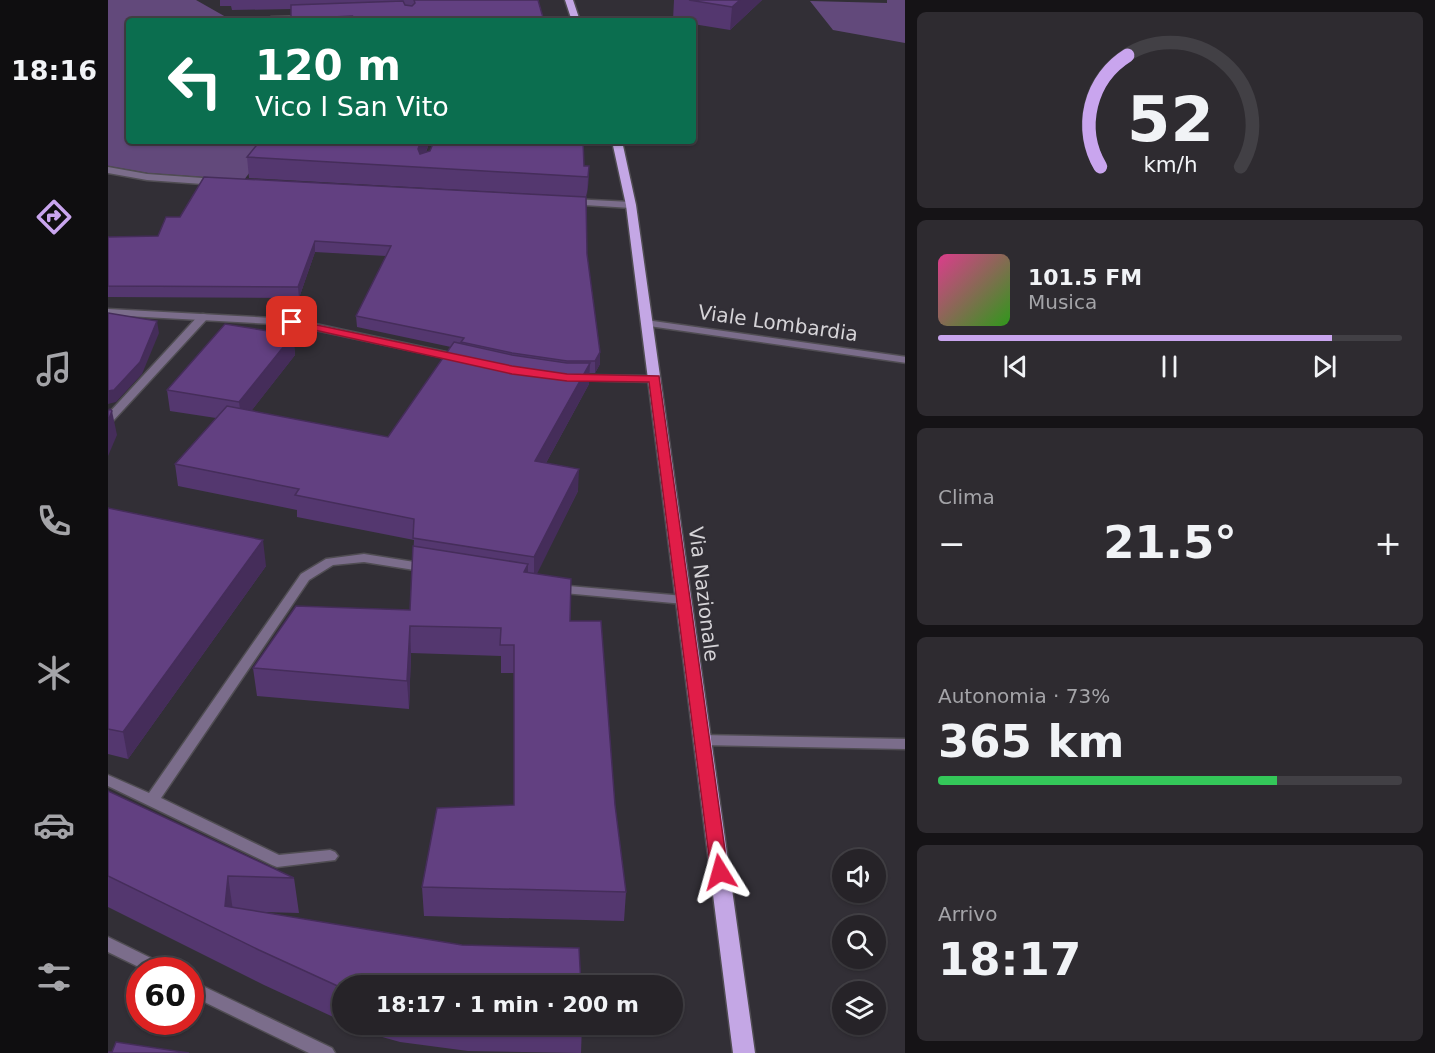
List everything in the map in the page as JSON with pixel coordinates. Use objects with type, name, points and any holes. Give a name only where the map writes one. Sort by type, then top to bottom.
[{"type":"main road","points":[[568,0],[575,18]]},
{"type":"main road","name":"Via Nazionale","points":[[618,144],[631,205],[744,1053]]},
{"type":"street","points":[[294,18],[317,17]]},
{"type":"street","points":[[108,170],[147,177],[223,183]]},
{"type":"street","points":[[561,202],[631,205]]},
{"type":"street","points":[[108,312],[302,323],[467,360]]},
{"type":"street","points":[[108,420],[203,317]]},
{"type":"street","name":"Viale Lombardia","points":[[646,322],[905,360]]},
{"type":"street","points":[[567,378],[655,379]]},
{"type":"street","points":[[152,800],[305,577],[330,562],[364,558],[435,570]]},
{"type":"street","points":[[541,587],[684,600]]},
{"type":"street","points":[[702,740],[905,744]]},
{"type":"street","points":[[108,780],[277,861],[330,856]]},
{"type":"street","points":[[108,944],[134,957]]},
{"type":"street","points":[[204,994],[326,1053]]},
{"type":"shaded area","points":[[108,0],[196,0],[228,18],[126,18],[126,144],[271,144],[244,180],[148,173],[108,166]]},
{"type":"shaded area","points":[[887,0],[905,0],[905,43],[833,30],[810,1],[887,3]]},
{"type":"building","points":[[414,0],[538,0],[543,18],[351,18],[352,16],[291,18],[291,5],[403,1],[405,5],[412,6],[415,3]]},
{"type":"building","points":[[689,0],[740,0],[732,7]]},
{"type":"building","points":[[258,144],[420,144],[418,149],[420,154],[430,151],[433,144],[583,144],[584,166],[589,166],[588,177],[247,157]]},
{"type":"building","points":[[204,177],[586,197],[587,254],[600,352],[595,361],[567,361],[512,353],[461,342],[464,338],[356,316],[391,246],[315,241],[298,287],[108,286],[108,237],[158,236],[166,217],[180,217]]},
{"type":"building","points":[[108,313],[157,321],[140,362],[114,390],[108,391]]},
{"type":"building","points":[[225,324],[293,335],[239,402],[167,390]]},
{"type":"building","points":[[454,342],[512,355],[567,363],[590,363],[535,461],[579,469],[534,557],[413,538],[414,519],[295,495],[299,489],[175,464],[227,406],[388,437]]},
{"type":"building","points":[[110,409],[112,411],[108,421],[108,411]]},
{"type":"building","points":[[108,508],[263,540],[123,732],[108,729]]},
{"type":"building","points":[[413,546],[528,564],[524,572],[571,579],[570,621],[601,621],[615,805],[626,892],[422,887],[437,808],[514,805],[514,645],[500,645],[501,628],[410,626],[407,681],[253,668],[296,606],[410,610]]},
{"type":"building","points":[[108,791],[294,878],[228,876],[225,906],[462,945],[579,948],[580,975],[332,975],[332,983],[108,876]]},
{"type":"building","points":[[116,1042],[189,1053],[108,1053],[112,1052]]},
{"type":"route","points":[[292,322],[330,328],[512,370],[567,378],[655,379],[720,872]]}]
